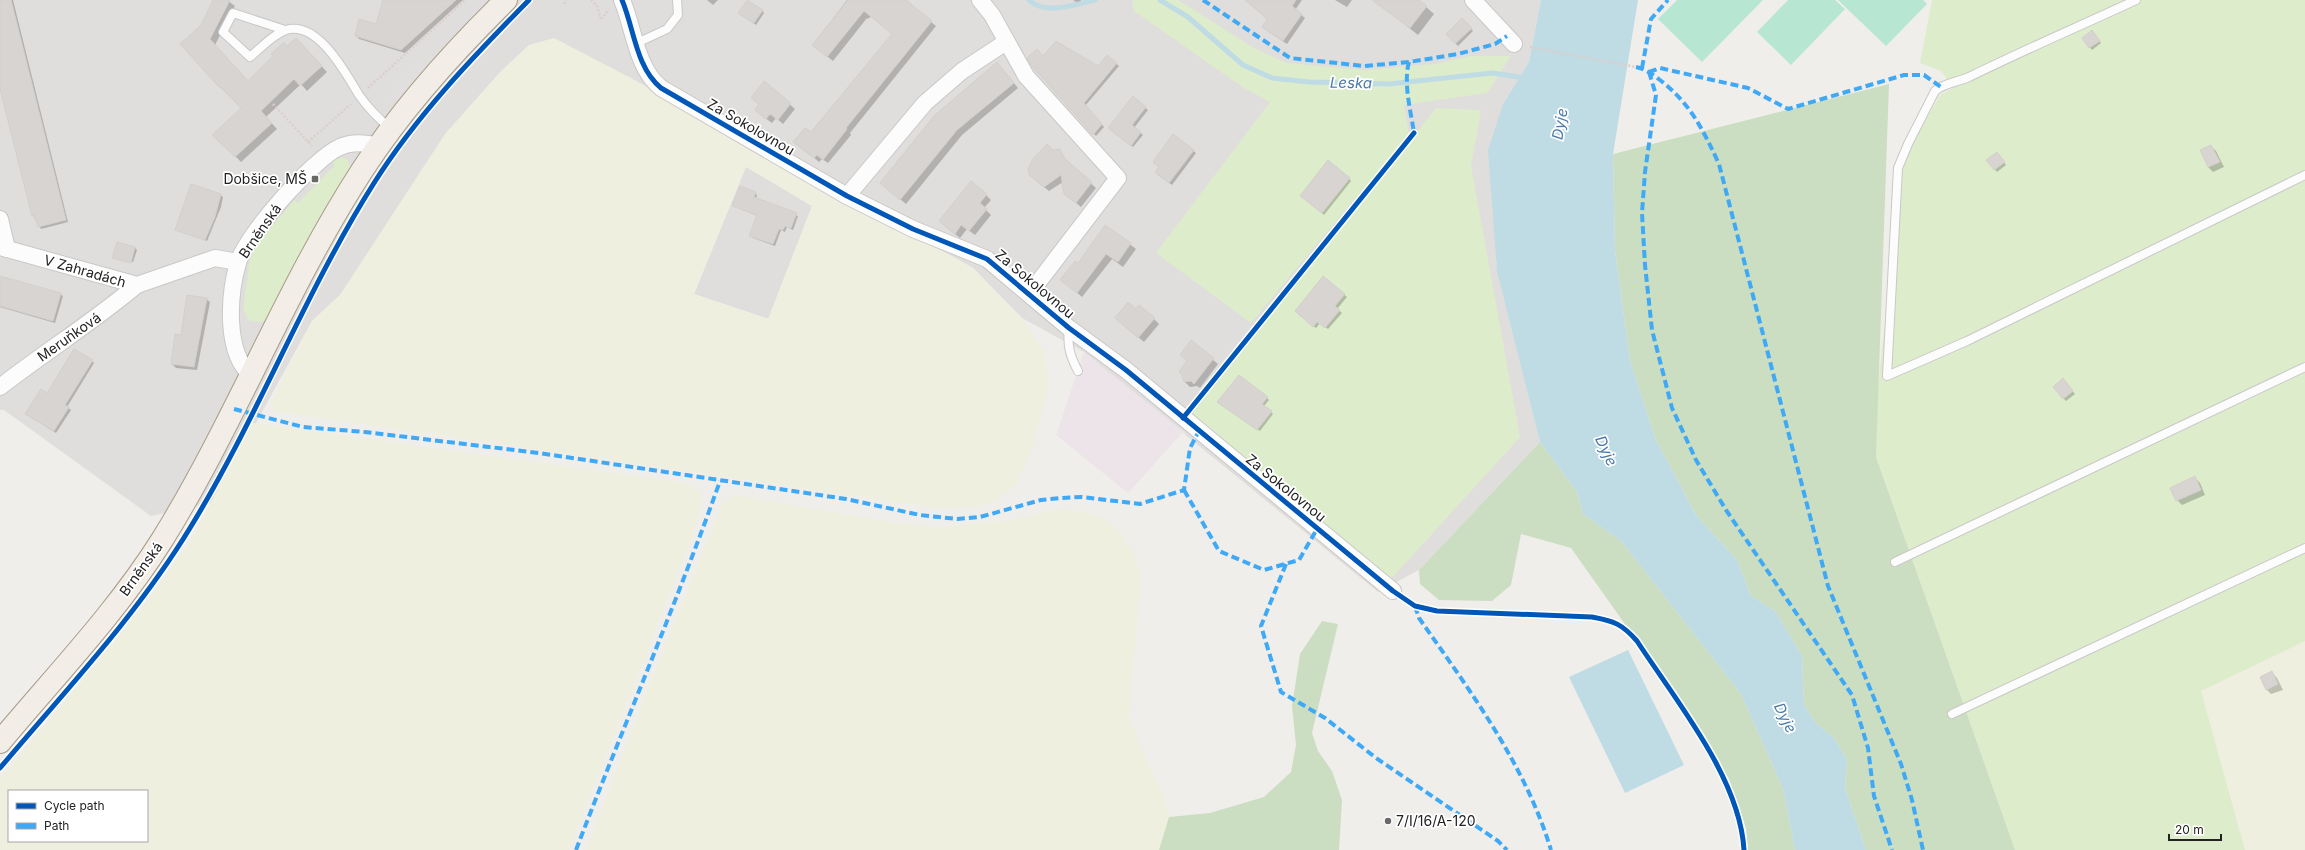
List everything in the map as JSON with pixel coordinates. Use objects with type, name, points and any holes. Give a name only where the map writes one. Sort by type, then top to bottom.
[{"type":"main road","name":"Brněnská","points":[[0,742],[99,624],[160,542],[194,486],[325,233],[385,138],[443,65],[506,0]]},
{"type":"street","name":"Za Sokolovnou","points":[[980,0],[992,15],[1026,76],[1118,178],[1030,293]]},
{"type":"street","points":[[1473,0],[1514,44]]},
{"type":"street","name":"Za Sokolovnou","points":[[617,2],[637,43],[647,70],[661,88],[847,196],[913,229],[987,259],[1030,293],[1069,328],[1126,370],[1393,591]]},
{"type":"street","points":[[847,196],[925,103],[962,71],[1006,42]]},
{"type":"street","name":"Brněnská","points":[[252,376],[242,365],[232,336],[232,312],[238,262],[252,238],[277,206],[307,172],[333,150],[343,145],[385,138]]},
{"type":"street","points":[[0,219],[4,248]]},
{"type":"street","name":"V Zahradách","points":[[4,248],[137,285],[215,258],[238,262]]},
{"type":"street","name":"Meruňková","points":[[0,387],[38,357],[97,318],[137,285]]},
{"type":"lane","points":[[637,43],[667,28],[678,15],[677,0]]},
{"type":"lane","points":[[2136,0],[2020,52],[1960,81],[1940,86],[1932,96],[1898,168],[1887,376],[1967,341],[2305,175]]},
{"type":"lane","points":[[285,30],[273,37],[250,57],[223,32],[233,13],[285,30],[301,30],[315,37],[346,71],[360,96],[378,118],[385,138]]},
{"type":"lane","points":[[1069,328],[1067,343],[1070,356],[1078,371]]},
{"type":"lane","points":[[1895,562],[2305,367]]},
{"type":"lane","points":[[1952,714],[2305,548]]},
{"type":"path","points":[[308,142],[464,0]]},
{"type":"path","points":[[564,4],[566,0]]},
{"type":"path","points":[[591,0],[597,6],[601,20],[617,2]]},
{"type":"path","points":[[1514,44],[1636,67]]},
{"type":"path","points":[[273,104],[315,150]]},
{"type":"shaded area","points":[[0,0],[1541,0],[1529,62],[1503,104],[1496,263],[1540,442],[1419,570],[1378,592],[1084,352],[1022,318],[973,268],[627,76],[340,295],[312,321],[212,503],[151,516],[4,410],[0,410]]},
{"type":"shaded area","points":[[440,56],[403,101],[385,101],[420,58]]},
{"type":"shaded area","points":[[746,166],[812,206],[769,319],[694,294]]},
{"type":"shaded area","points":[[1084,352],[1188,435],[1182,433],[1128,493],[1056,435]]},
{"type":"green space","points":[[1132,0],[1178,0],[1254,48],[1287,63],[1365,70],[1435,64],[1471,56],[1511,56],[1487,93],[1404,105],[1409,134],[1251,323],[1156,253],[1270,102],[1244,88],[1134,11]]},
{"type":"green space","points":[[1677,0],[1763,0],[1702,62],[1658,19]]},
{"type":"green space","points":[[1788,0],[1835,0],[1845,9],[1791,65],[1757,32]]},
{"type":"green space","points":[[1838,0],[1923,0],[1927,4],[1886,46]]},
{"type":"green space","points":[[1932,0],[2305,0],[2305,641],[2201,691],[2245,850],[2015,850],[1876,457],[1878,384],[1904,159],[1940,95],[1953,88],[1941,71],[1920,63]]},
{"type":"green space","points":[[554,38],[627,76],[973,268],[1022,318],[1045,353],[1049,386],[1034,444],[1016,485],[994,502],[972,507],[936,508],[273,411],[271,402],[312,321],[340,295],[445,134],[501,71],[529,45]],"holes":[[[746,167],[812,206],[768,319],[694,294]]]},
{"type":"green space","points":[[1889,84],[1876,457],[2015,850],[1866,850],[1845,788],[1847,760],[1835,739],[1816,723],[1804,705],[1802,656],[1775,611],[1751,596],[1737,560],[1696,515],[1655,438],[1630,360],[1615,251],[1613,154]]},
{"type":"green space","points":[[1436,108],[1481,110],[1471,166],[1520,437],[1390,580],[1191,415]]},
{"type":"green space","points":[[341,157],[348,160],[350,167],[318,220],[269,317],[262,322],[249,321],[243,309],[250,259],[257,245],[294,200],[298,203],[335,165],[332,162]]},
{"type":"green space","points":[[252,423],[684,483],[700,493],[702,504],[693,534],[569,850],[0,850],[0,779],[143,607],[191,541]]},
{"type":"green space","points":[[1540,442],[1577,492],[1583,514],[1621,541],[1741,694],[1783,789],[1795,850],[1748,850],[1746,828],[1729,779],[1700,730],[1571,548],[1521,534],[1511,585],[1492,601],[1439,600],[1420,584],[1419,570]]},
{"type":"green space","points":[[736,495],[890,522],[935,527],[1007,521],[1060,509],[1089,513],[1108,521],[1122,534],[1134,554],[1141,578],[1129,717],[1152,772],[1163,791],[1169,817],[1159,850],[586,850],[651,681],[721,507],[726,499]]},
{"type":"green space","points":[[1322,621],[1338,624],[1312,733],[1318,751],[1332,771],[1342,800],[1339,850],[1159,850],[1169,817],[1210,813],[1264,797],[1291,772],[1296,745],[1292,706],[1300,654]]},
{"type":"green space","points":[[2305,641],[2305,850],[2245,850],[2201,690]]},
{"type":"water","name":"Dyje","points":[[1541,0],[1638,0],[1613,154],[1615,251],[1630,360],[1655,438],[1696,515],[1737,560],[1751,596],[1775,611],[1802,656],[1804,705],[1816,723],[1835,739],[1847,760],[1845,788],[1866,850],[1795,850],[1783,789],[1741,694],[1621,541],[1583,514],[1577,492],[1540,442],[1497,271],[1488,150],[1503,104],[1529,62]]},
{"type":"water","points":[[1628,650],[1684,765],[1625,793],[1569,677]]},
{"type":"building","points":[[0,0],[11,0],[66,220],[38,227],[34,215],[32,216],[0,89]]},
{"type":"building","points":[[213,0],[230,0],[210,39],[248,81],[273,56],[271,54],[284,42],[287,46],[296,38],[322,66],[300,86],[294,79],[261,111],[272,123],[235,157],[212,135],[241,108],[220,86],[219,87],[180,44],[201,25]]},
{"type":"building","points":[[383,0],[456,0],[401,50],[355,36],[359,19],[376,24]]},
{"type":"building","points":[[747,0],[763,10],[754,23],[738,13]]},
{"type":"building","points":[[848,0],[906,0],[932,21],[846,128],[847,129],[823,160],[817,155],[814,158],[793,142],[805,128],[811,132],[892,34],[864,11],[827,57],[812,45]]},
{"type":"building","points":[[1245,0],[1296,0],[1292,6],[1302,14],[1283,41],[1262,27],[1267,19]]},
{"type":"building","points":[[1372,0],[1419,0],[1427,6],[1410,28]]},
{"type":"building","points":[[1462,18],[1472,28],[1455,44],[1446,34]]},
{"type":"building","points":[[2092,30],[2100,41],[2089,48],[2082,38]]},
{"type":"building","points":[[1056,41],[1098,66],[1107,55],[1117,63],[1084,103],[1102,124],[1093,135],[1032,66],[1027,58],[1037,49],[1043,56]]},
{"type":"building","points":[[997,62],[1014,83],[957,130],[900,200],[880,183],[934,116]]},
{"type":"building","points":[[764,81],[791,103],[778,120],[770,114],[766,119],[755,110],[759,104],[751,98]]},
{"type":"building","points":[[1133,96],[1146,107],[1132,125],[1141,132],[1131,146],[1108,128]]},
{"type":"building","points":[[1173,134],[1194,150],[1169,183],[1155,172],[1159,167],[1153,162]]},
{"type":"building","points":[[1047,144],[1053,150],[1060,149],[1064,158],[1092,182],[1076,203],[1064,194],[1061,175],[1044,187],[1029,175],[1028,169],[1033,159]]},
{"type":"building","points":[[2211,145],[2220,162],[2208,167],[2200,150]]},
{"type":"building","points":[[1997,152],[2005,162],[1994,170],[1986,160]]},
{"type":"building","points":[[1328,160],[1350,178],[1322,213],[1300,196]]},
{"type":"building","points":[[971,181],[987,194],[980,203],[987,209],[969,231],[961,225],[955,234],[939,221]]},
{"type":"building","points":[[191,184],[221,194],[215,217],[205,240],[175,230]]},
{"type":"building","points":[[740,186],[756,192],[754,197],[797,213],[791,228],[785,226],[783,230],[779,229],[773,244],[749,236],[757,215],[732,206]]},
{"type":"building","points":[[1105,225],[1131,243],[1118,262],[1106,254],[1077,293],[1060,280],[1075,261],[1078,263]]},
{"type":"building","points":[[117,242],[135,247],[131,263],[112,258]]},
{"type":"building","points":[[0,276],[61,293],[53,321],[0,306]]},
{"type":"building","points":[[1323,276],[1345,294],[1335,306],[1340,310],[1325,328],[1317,322],[1313,327],[1295,311]]},
{"type":"building","points":[[187,295],[207,298],[194,367],[171,364],[175,334],[181,335]]},
{"type":"building","points":[[1128,302],[1136,309],[1139,305],[1155,318],[1138,338],[1115,318]]},
{"type":"building","points":[[1191,340],[1214,358],[1194,384],[1191,381],[1184,382],[1182,375],[1179,372],[1187,361],[1180,355]]},
{"type":"building","points":[[74,349],[93,360],[65,405],[69,407],[54,431],[25,414],[41,389],[47,393]]},
{"type":"building","points":[[1239,375],[1268,397],[1262,404],[1272,411],[1257,430],[1217,402]]},
{"type":"building","points":[[2063,378],[2073,391],[2063,399],[2053,387]]},
{"type":"building","points":[[2195,476],[2201,490],[2176,501],[2170,488]]},
{"type":"building","points":[[2272,671],[2278,684],[2266,690],[2260,677]]},
{"type":"waterway","name":"Leska","points":[[1029,0],[1036,5],[1052,8],[1061,8],[1095,0]]},
{"type":"waterway","name":"Leska","points":[[1160,0],[1188,17],[1243,65],[1272,78],[1309,82],[1389,84],[1492,73],[1526,78]]},
{"type":"marked path","points":[[1203,0],[1290,58],[1364,66],[1409,62],[1458,54],[1495,44],[1507,36]]},
{"type":"marked path","points":[[1642,68],[1651,19],[1668,0]]},
{"type":"marked path","points":[[1409,62],[1407,70],[1407,88],[1414,133]]},
{"type":"marked path","points":[[1636,67],[1645,70],[1660,80],[1680,98],[1695,118],[1719,164],[1828,586],[1901,764],[1912,800],[1923,850]]},
{"type":"marked path","points":[[1649,72],[1660,68],[1748,88],[1788,109],[1904,75],[1924,75],[1941,87]]},
{"type":"marked path","points":[[1649,72],[1656,95],[1645,172],[1642,213],[1645,265],[1652,330],[1672,408],[1696,460],[1726,510],[1852,695],[1868,748],[1874,796],[1892,850]]},
{"type":"marked path","points":[[234,409],[303,427],[365,432],[539,453],[846,499],[920,515],[957,519],[980,517],[1041,500],[1061,498],[1082,497],[1140,504],[1184,490],[1190,448],[1199,431]]},
{"type":"marked path","points":[[576,850],[686,574],[720,481]]},
{"type":"marked path","points":[[1184,490],[1219,551],[1264,570],[1299,560],[1317,529]]},
{"type":"marked path","points":[[1286,564],[1261,626],[1281,692],[1325,718],[1376,758],[1498,841],[1507,850]]},
{"type":"marked path","points":[[1415,606],[1419,618],[1476,701],[1511,758],[1527,788],[1540,818],[1551,850]]},
{"type":"cycle path","points":[[0,768],[124,622],[169,560],[190,528],[238,443],[325,268],[374,183],[391,158],[408,134],[447,87],[529,0]]},
{"type":"cycle path","points":[[622,0],[641,59],[646,70],[661,88],[847,196],[913,229],[987,259],[1069,328],[1126,370],[1393,591],[1415,606],[1437,611],[1592,617],[1606,620],[1622,627],[1637,641],[1704,741],[1719,768],[1731,795],[1740,823],[1744,850]]},
{"type":"cycle path","points":[[1183,418],[1414,133]]},
{"type":"place","name":"Dobšice, MŠ","points":[[315,179]]},
{"type":"place","name":"7/I/16/A-120","points":[[1388,821]]}]
